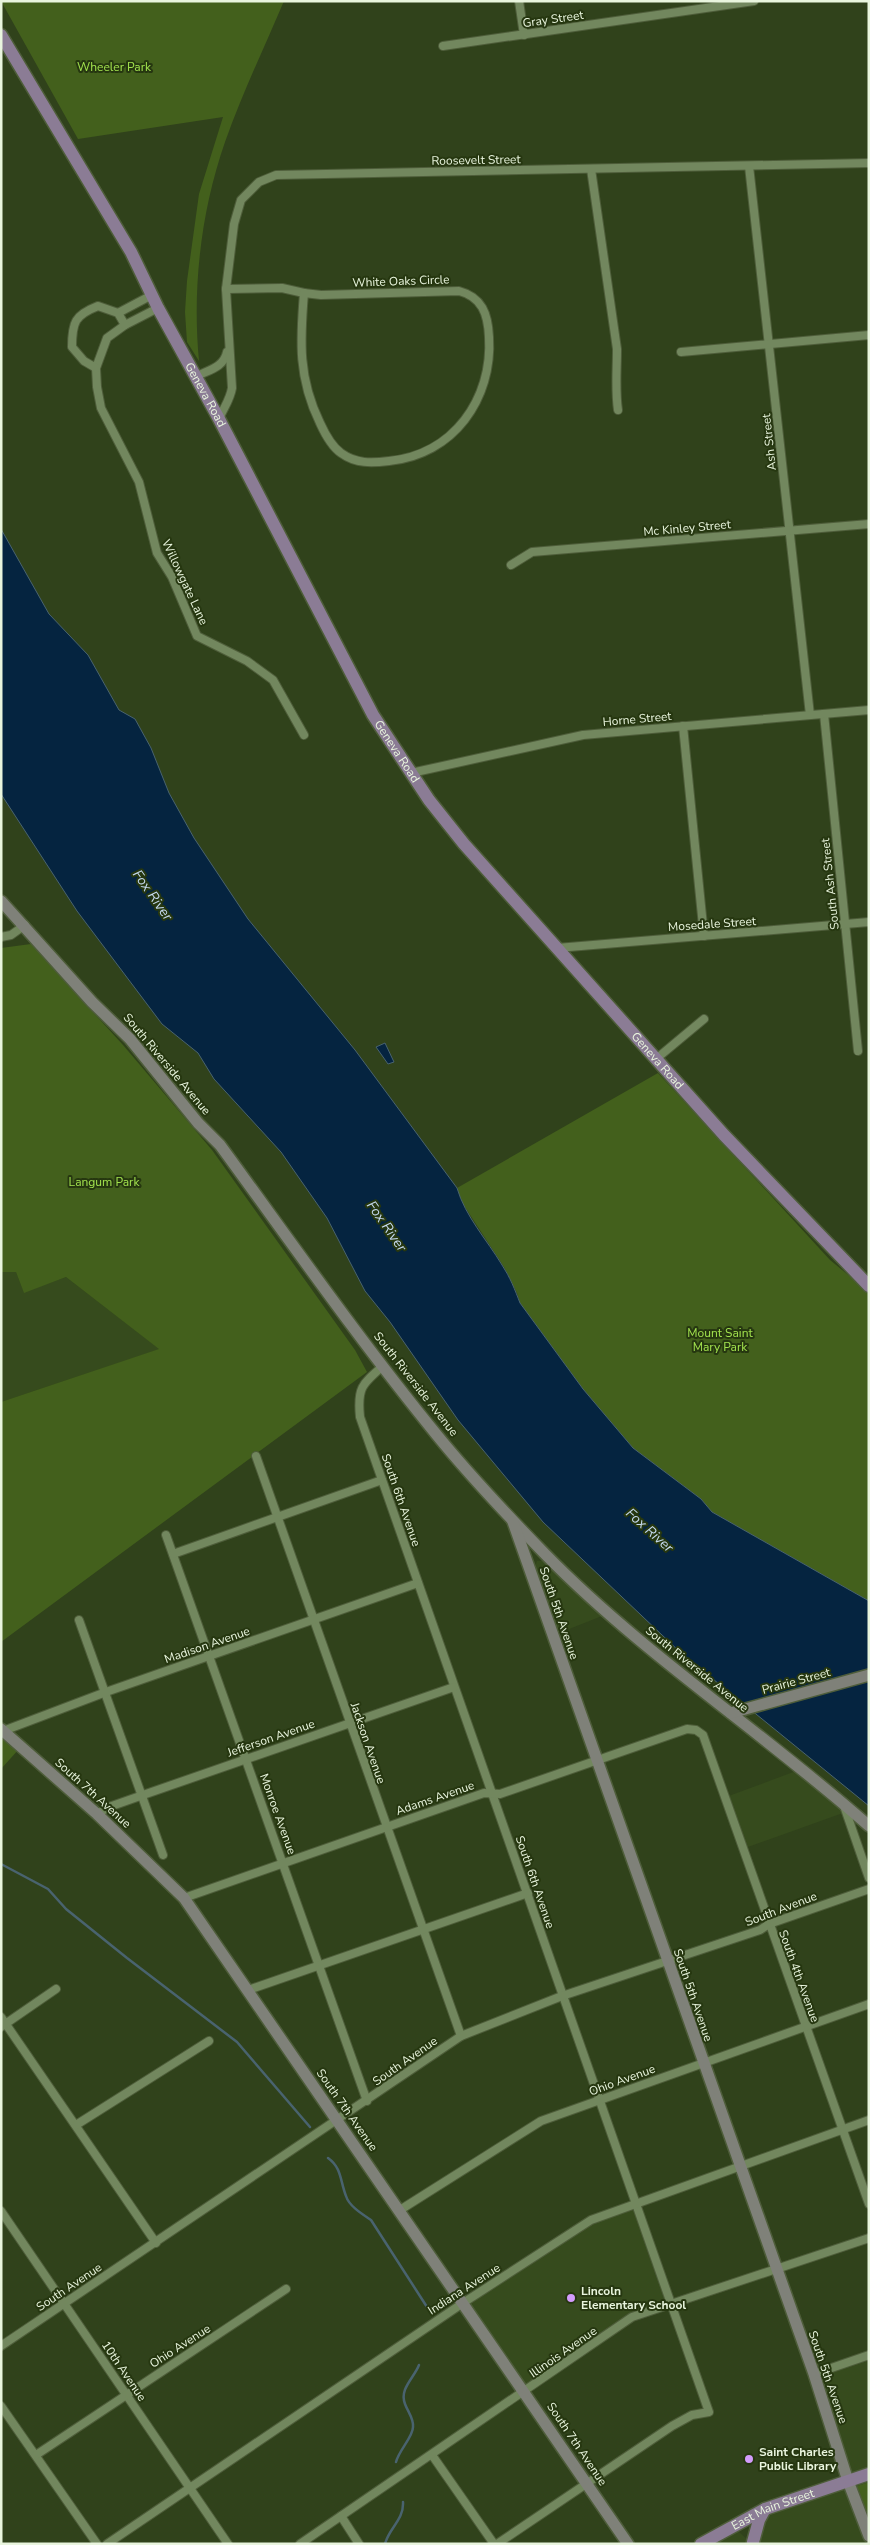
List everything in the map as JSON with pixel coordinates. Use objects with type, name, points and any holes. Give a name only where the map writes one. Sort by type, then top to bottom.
[{"type":"main road","name":"Geneva Road","points":[[1,35],[131,252],[158,308],[219,419],[373,715],[434,807],[464,844],[724,1135],[869,1286]]},
{"type":"main road","name":"South Riverside Avenue","points":[[1,901],[25,925],[92,1002],[130,1039],[198,1123],[220,1145],[383,1366],[436,1434],[546,1555],[621,1626],[843,1803],[869,1826]]},
{"type":"main road","name":"South 5th Avenue","points":[[512,1518],[666,1960],[814,2374],[848,2481],[869,2536]]},
{"type":"main road","name":"Prairie Street","points":[[731,1713],[869,1675]]},
{"type":"main road","name":"South 7th Avenue","points":[[2,1730],[97,1814],[184,1898],[464,2302],[628,2544]]},
{"type":"main road","name":"East Main Street","points":[[701,2544],[765,2509],[869,2474]]},
{"type":"main road","points":[[753,2543],[759,2520],[765,2509]]},
{"type":"main road","points":[[724,2530],[740,2530],[753,2543]]},
{"type":"street","points":[[519,1],[524,35]]},
{"type":"street","name":"Gray Street","points":[[443,46],[754,1]]},
{"type":"street","name":"Roosevelt Street","points":[[219,419],[224,406],[229,401],[232,388],[228,347],[226,289],[234,224],[241,200],[259,182],[276,175],[869,163]]},
{"type":"street","name":"Ash Street","points":[[749,166],[810,715]]},
{"type":"street","points":[[591,169],[617,349],[618,370],[614,389],[618,410]]},
{"type":"street","name":"White Oaks Circle","points":[[226,289],[282,288],[321,295],[459,290],[471,294],[480,302],[486,314],[490,350],[480,392],[465,421],[442,443],[409,458],[371,463],[359,462],[341,453],[331,443],[324,431],[308,396],[300,346],[304,293]]},
{"type":"street","points":[[118,313],[152,295]]},
{"type":"street","points":[[96,368],[84,361],[72,347],[72,328],[81,312],[98,306],[118,313],[125,324]]},
{"type":"street","name":"Willowgate Lane","points":[[158,308],[125,324],[107,338],[96,368],[100,408],[139,482],[157,553],[172,577],[197,636],[247,661],[273,680],[304,735]]},
{"type":"street","points":[[681,352],[869,335]]},
{"type":"street","points":[[196,376],[218,366],[226,358],[228,347]]},
{"type":"street","name":"Mc Kinley Street","points":[[511,565],[532,552],[869,524]]},
{"type":"street","name":"Horne Street","points":[[411,772],[583,736],[869,710]]},
{"type":"street","name":"South Ash Street","points":[[824,714],[858,1051]]},
{"type":"street","points":[[683,726],[704,936]]},
{"type":"street","name":"Mosedale Street","points":[[557,948],[869,922]]},
{"type":"street","points":[[1,937],[11,935],[25,925]]},
{"type":"street","points":[[656,1059],[704,1019]]},
{"type":"street","name":"South 6th Avenue","points":[[383,1366],[362,1384],[358,1399],[360,1417],[709,2412],[682,2420],[586,2483]]},
{"type":"street","name":"Jackson Avenue","points":[[256,1456],[460,2036]]},
{"type":"street","points":[[173,1554],[382,1480]]},
{"type":"street","name":"Monroe Avenue","points":[[166,1535],[367,2101]]},
{"type":"street","name":"Madison Avenue","points":[[2,1730],[418,1583]]},
{"type":"street","points":[[79,1620],[163,1855]]},
{"type":"street","name":"Jefferson Avenue","points":[[97,1814],[109,1807],[454,1687]]},
{"type":"street","name":"Adams Avenue","points":[[184,1898],[484,1793],[500,1794],[687,1729],[696,1730]]},
{"type":"street","name":"South 4th Avenue","points":[[696,1730],[703,1735],[869,2204]]},
{"type":"street","points":[[843,1803],[869,1878]]},
{"type":"street","name":"South Avenue","points":[[1,2346],[338,2121],[460,2036],[562,1996],[760,1930],[769,1924],[869,1889]]},
{"type":"street","points":[[248,1990],[528,1893]]},
{"type":"street","points":[[56,1989],[3,2022],[156,2243]]},
{"type":"street","name":"Ohio Avenue","points":[[400,2210],[541,2121],[869,2004]]},
{"type":"street","points":[[76,2125],[209,2041]]},
{"type":"street","name":"Indiana Avenue","points":[[107,2544],[464,2302],[590,2220],[869,2120]]},
{"type":"street","name":"10th Avenue","points":[[1,2211],[228,2544]]},
{"type":"street","name":"Illinois Avenue","points":[[300,2544],[525,2392],[632,2317],[869,2238]]},
{"type":"street","name":"Ohio Avenue","points":[[36,2455],[286,2290]]},
{"type":"street","points":[[814,2374],[869,2354]]},
{"type":"street","points":[[1,2406],[97,2544]]},
{"type":"street","points":[[432,2455],[496,2544],[586,2483]]},
{"type":"street","points":[[341,2516],[359,2544]]},
{"type":"shaded area","points":[[1,1272],[16,1272],[24,1292],[66,1277],[160,1349],[1,1402]]},
{"type":"shaded area","points":[[537,1561],[542,1561],[602,1616],[559,1633],[535,1567]]},
{"type":"shaded area","points":[[796,1771],[840,1805],[843,1813],[745,1848],[726,1797]]},
{"type":"shaded area","name":"Lincoln Elementary School","points":[[634,2207],[666,2303],[629,2315],[527,2387],[469,2304],[594,2222]]},
{"type":"shaded area","points":[[869,2357],[869,2471],[849,2478],[817,2376]]},
{"type":"shaded area","points":[[846,2484],[869,2543],[756,2544],[767,2511]]},
{"type":"shaded area","points":[[724,2532],[739,2532],[752,2544],[706,2544]]},
{"type":"green space","name":"Wheeler Park","points":[[1,1],[284,1],[225,142],[210,195],[204,222],[198,278],[197,333],[199,361],[187,342],[185,312],[187,281],[199,194],[223,117],[78,139]]},
{"type":"green space","name":"Langum Park","points":[[31,944],[123,1045],[212,1150],[355,1350],[367,1372],[1,1642],[1,1402],[159,1349],[66,1277],[24,1293],[16,1272],[1,1272],[1,948]]},
{"type":"green space","name":"Mount Saint Mary Park","points":[[658,1073],[830,1260],[869,1292],[869,1601],[712,1512],[701,1499],[633,1448],[583,1389],[520,1303],[504,1267],[461,1201],[457,1188]]},
{"type":"green space","points":[[1,1732],[19,1749],[1,1769]]},
{"type":"green space","points":[[869,2482],[869,2518],[857,2486]]},
{"type":"water","name":"Fox River","points":[[1,529],[49,614],[88,655],[119,710],[135,719],[151,748],[169,793],[194,838],[248,919],[355,1050],[457,1188],[465,1208],[507,1274],[520,1303],[583,1389],[633,1448],[701,1499],[712,1512],[869,1601],[869,1806],[681,1653],[543,1522],[458,1420],[390,1322],[365,1291],[327,1218],[281,1152],[214,1079],[198,1053],[162,1024],[77,911],[1,794]]},
{"type":"water","points":[[385,1043],[394,1062],[388,1064],[376,1047]]},
{"type":"waterway","points":[[1,1864],[48,1889],[66,1909],[237,2042],[310,2127]]},
{"type":"waterway","points":[[328,2158],[338,2170],[348,2200],[356,2210],[371,2220],[427,2307]]},
{"type":"waterway","points":[[396,2462],[412,2431],[413,2421],[405,2404],[404,2393],[419,2365]]},
{"type":"waterway","points":[[385,2544],[399,2519],[403,2502]]},
{"type":"place","name":"Lincoln Elementary School","points":[[571,2298]]},
{"type":"place","name":"Saint Charles Public Library","points":[[749,2459]]}]
